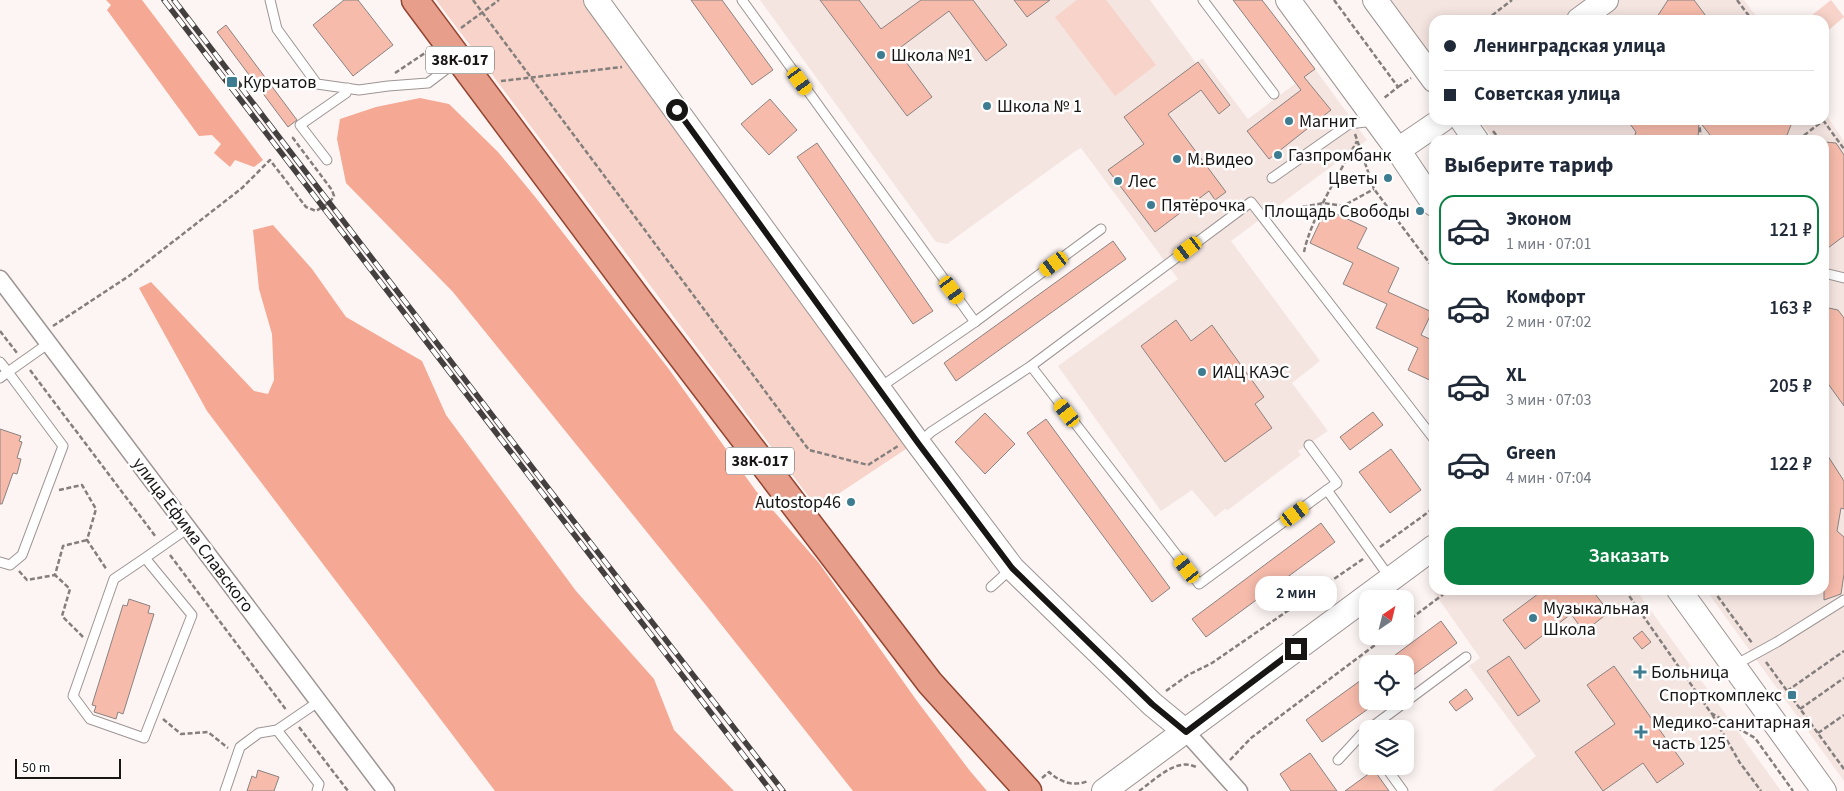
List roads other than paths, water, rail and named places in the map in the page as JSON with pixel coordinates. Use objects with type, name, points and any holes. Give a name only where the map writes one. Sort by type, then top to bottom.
[{"type":"main road","name":"38К-017","points":[[415,0],[646,310],[930,683],[1028,791]]},
{"type":"street","points":[[596,0],[916,440],[1012,568],[1152,704],[1186,732],[1239,791]]},
{"type":"street","points":[[1288,0],[1398,150],[1429,196]]},
{"type":"street","points":[[1375,0],[1429,73]]},
{"type":"street","points":[[1586,15],[1606,0]]},
{"type":"street","points":[[1398,150],[1435,125]]},
{"type":"street","name":"улица Ефима Славского","points":[[0,279],[386,791]]},
{"type":"street","points":[[1107,789],[1429,551]]},
{"type":"street","points":[[1683,595],[1824,791]]},
{"type":"lane","points":[[270,0],[277,28],[317,84],[359,90],[428,83],[460,59]]},
{"type":"lane","points":[[742,0],[975,322]]},
{"type":"lane","points":[[1203,0],[1274,94]]},
{"type":"lane","points":[[328,160],[300,125],[346,93],[348,88]]},
{"type":"lane","points":[[1272,178],[1349,124],[1376,120]]},
{"type":"lane","points":[[916,440],[1031,366],[1251,202],[1429,433]]},
{"type":"lane","points":[[879,388],[975,322],[1101,230]]},
{"type":"lane","points":[[1829,274],[1844,278]]},
{"type":"lane","points":[[4,375],[23,361],[45,339]]},
{"type":"lane","points":[[0,362],[4,375],[63,446],[22,555],[10,565],[0,562]]},
{"type":"lane","points":[[1031,366],[1199,584],[1337,483],[1309,445]]},
{"type":"lane","points":[[1328,490],[1390,578]]},
{"type":"lane","points":[[145,558],[192,614],[144,738],[90,719],[73,696],[114,579],[188,528]]},
{"type":"lane","points":[[991,587],[1012,568]]},
{"type":"lane","points":[[1734,665],[1777,642],[1844,600]]},
{"type":"lane","points":[[1385,720],[1466,657]]},
{"type":"lane","points":[[225,791],[240,747],[259,733],[277,730],[318,702]]},
{"type":"lane","points":[[277,730],[319,784],[317,791]]},
{"type":"lane","points":[[1338,760],[1359,741]]},
{"type":"lane","points":[[1391,775],[1403,791]]},
{"type":"railway","points":[[164,0],[771,791]]},
{"type":"railway","points":[[174,0],[783,791]]},
{"type":"place","name":"Школа №1","points":[[881,55]]},
{"type":"place","name":"Курчатов","points":[[232,82]]},
{"type":"place","name":"Школа № 1","points":[[987,106]]},
{"type":"place","name":"Магнит","points":[[1289,121]]},
{"type":"place","name":"Газпромбанк","points":[[1278,155]]},
{"type":"place","name":"М.Видео","points":[[1177,159]]},
{"type":"place","name":"Цветы","points":[[1388,178]]},
{"type":"place","name":"Лес","points":[[1118,181]]},
{"type":"place","name":"Пятёрочка","points":[[1151,205]]},
{"type":"place","name":"Площадь Свободы","points":[[1420,211]]},
{"type":"place","name":"ИАЦ КАЭС","points":[[1202,372]]},
{"type":"place","name":"Autostop46","points":[[851,502]]},
{"type":"place","name":"Музыкальная Школа","points":[[1533,618]]},
{"type":"place","name":"Больница","points":[[1640,672]]},
{"type":"place","name":"Спорткомплекс","points":[[1792,695]]},
{"type":"place","name":"Медико-санитарная часть 125","points":[[1641,732]]}]
